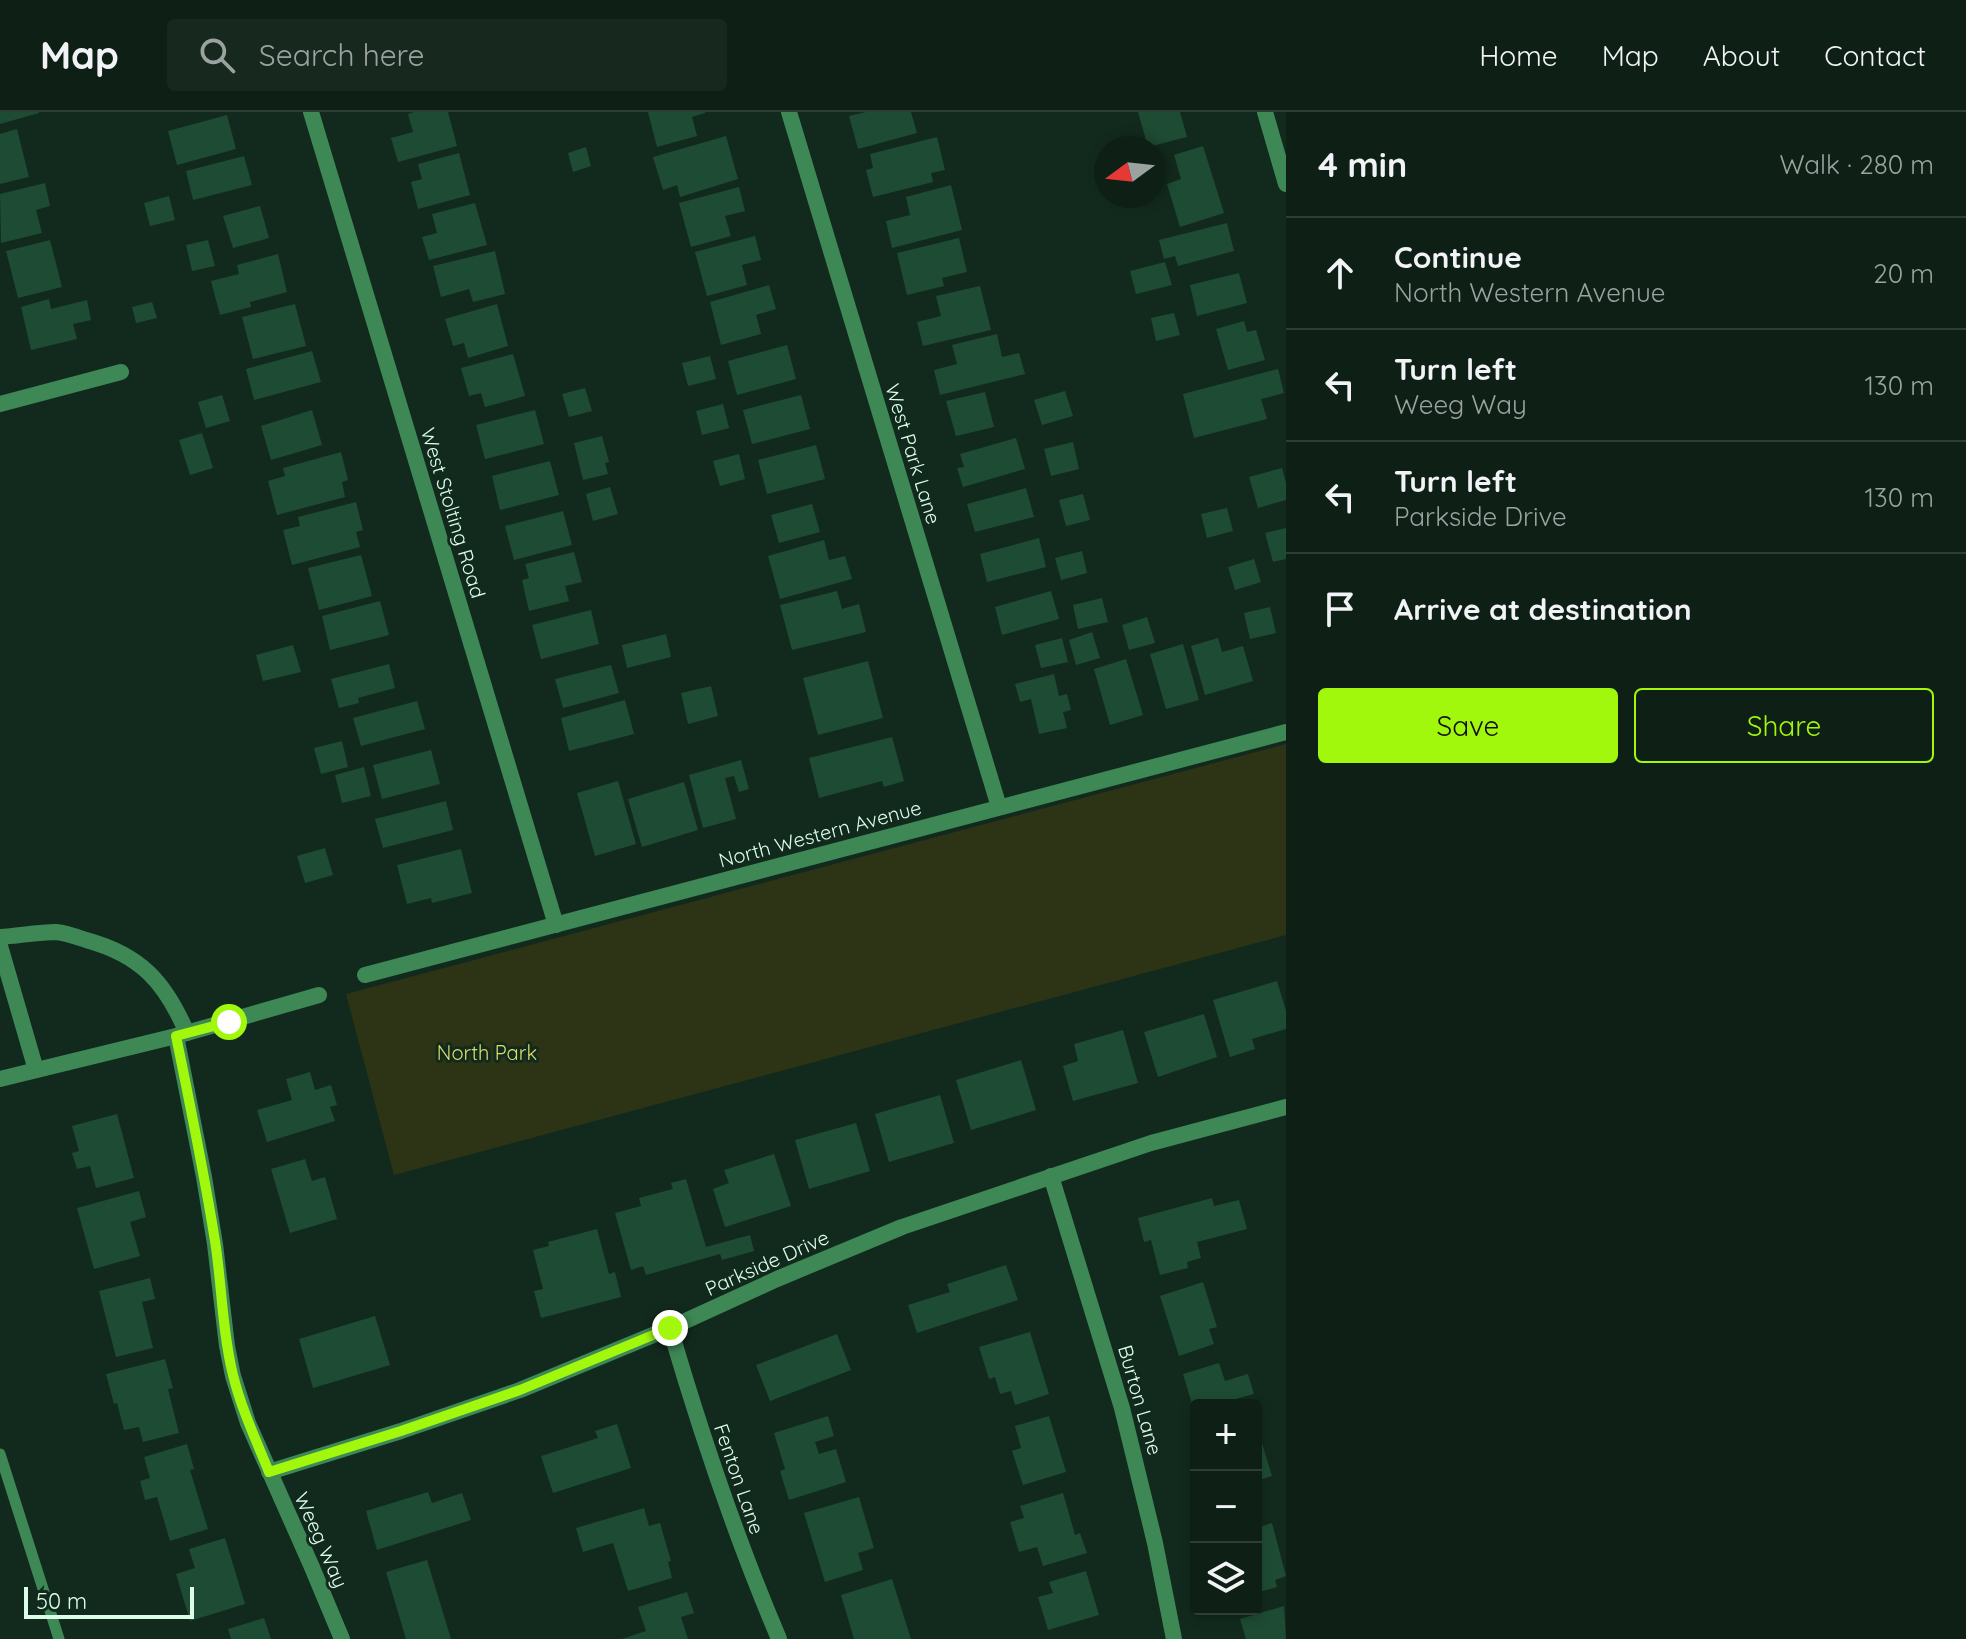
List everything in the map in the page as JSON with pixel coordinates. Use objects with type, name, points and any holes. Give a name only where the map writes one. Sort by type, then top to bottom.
[{"type":"street","name":"West Stolting Road","points":[[311,112],[556,925]]},
{"type":"street","name":"West Park Lane","points":[[789,112],[999,807]]},
{"type":"street","points":[[1265,112],[1286,184]]},
{"type":"street","points":[[0,404],[121,372]]},
{"type":"street","name":"North Western Avenue","points":[[365,975],[1286,732]]},
{"type":"street","name":"Weeg Way","points":[[0,937],[58,932],[104,945],[136,962],[159,982],[177,1011],[233,1376],[248,1423],[342,1639]]},
{"type":"street","points":[[0,946],[36,1070]]},
{"type":"street","points":[[0,1079],[182,1035],[319,995]]},
{"type":"street","name":"Parkside Drive","points":[[269,1472],[520,1390],[902,1227],[1151,1143],[1286,1107]]},
{"type":"street","name":"Burton Lane","points":[[1051,1176],[1122,1408],[1155,1543],[1174,1639]]},
{"type":"street","name":"Fenton Lane","points":[[670,1328],[721,1489],[779,1639]]},
{"type":"lane","points":[[0,1454],[59,1639]]},
{"type":"green space","name":"North Park","points":[[1286,744],[1286,935],[394,1175],[346,994]]},
{"type":"building","points":[[0,112],[39,112],[39,113],[0,124]]},
{"type":"building","points":[[448,112],[457,146],[398,162],[391,138],[413,132],[408,114]]},
{"type":"building","points":[[648,112],[705,113],[692,117],[697,136],[657,147]]},
{"type":"building","points":[[866,112],[911,112],[917,133],[858,149],[849,116]]},
{"type":"building","points":[[1138,112],[1180,112],[1187,137],[1166,142],[1166,136],[1145,136]]},
{"type":"building","points":[[227,115],[236,149],[177,165],[168,131]]},
{"type":"building","points":[[17,129],[29,177],[0,184],[0,134]]},
{"type":"building","points":[[726,136],[738,179],[680,197],[677,185],[663,190],[653,157]]},
{"type":"building","points":[[937,137],[945,170],[931,173],[933,182],[873,197],[866,170],[873,168],[870,154]]},
{"type":"building","points":[[1203,146],[1224,213],[1180,227],[1167,184],[1181,179],[1174,155]]},
{"type":"building","points":[[586,147],[591,166],[573,172],[568,153]]},
{"type":"building","points":[[459,153],[470,195],[418,209],[411,182],[422,179],[418,164]]},
{"type":"building","points":[[244,156],[252,185],[193,200],[186,171]]},
{"type":"building","points":[[45,183],[50,206],[36,210],[42,233],[1,243],[0,194]]},
{"type":"building","points":[[951,185],[962,230],[892,248],[886,221],[910,215],[906,197]]},
{"type":"building","points":[[739,187],[745,211],[725,216],[731,236],[691,247],[679,203]]},
{"type":"building","points":[[169,196],[175,220],[150,226],[144,203]]},
{"type":"building","points":[[475,203],[487,245],[429,260],[422,237],[437,233],[432,214]]},
{"type":"building","points":[[260,206],[269,238],[233,248],[223,216]]},
{"type":"building","points":[[1227,223],[1234,251],[1178,266],[1175,256],[1164,259],[1159,240]]},
{"type":"building","points":[[755,236],[761,260],[742,265],[747,285],[707,296],[695,252]]},
{"type":"building","points":[[959,238],[967,272],[942,278],[944,286],[907,295],[897,253]]},
{"type":"building","points":[[50,240],[62,287],[18,298],[6,251]]},
{"type":"building","points":[[208,240],[215,266],[192,271],[186,245]]},
{"type":"building","points":[[495,251],[505,294],[473,302],[469,289],[441,297],[433,266]]},
{"type":"building","points":[[278,254],[287,292],[250,302],[251,307],[220,315],[211,281],[239,274],[237,265]]},
{"type":"building","points":[[1165,262],[1172,285],[1136,294],[1130,271]]},
{"type":"building","points":[[1239,273],[1247,303],[1197,316],[1190,285]]},
{"type":"building","points":[[769,285],[776,309],[756,315],[761,334],[721,345],[710,302]]},
{"type":"building","points":[[980,286],[991,330],[923,346],[917,322],[941,316],[936,296]]},
{"type":"building","points":[[49,299],[51,309],[87,300],[91,320],[73,324],[77,339],[31,350],[21,307]]},
{"type":"building","points":[[152,302],[157,318],[136,323],[132,307]]},
{"type":"building","points":[[295,304],[306,346],[253,359],[242,317]]},
{"type":"building","points":[[497,304],[508,346],[468,358],[464,343],[453,346],[445,319]]},
{"type":"building","points":[[1174,313],[1180,335],[1156,341],[1151,318]]},
{"type":"building","points":[[1244,321],[1247,332],[1256,330],[1265,360],[1228,370],[1216,329]]},
{"type":"building","points":[[997,334],[1002,357],[1019,353],[1025,374],[940,395],[934,370],[957,364],[952,345]]},
{"type":"building","points":[[787,345],[796,379],[737,395],[728,361]]},
{"type":"building","points":[[312,351],[321,382],[254,400],[246,369]]},
{"type":"building","points":[[513,354],[525,396],[485,407],[481,393],[469,396],[461,368]]},
{"type":"building","points":[[710,356],[716,379],[688,386],[682,363]]},
{"type":"building","points":[[1278,369],[1284,393],[1261,399],[1267,419],[1194,438],[1183,394]]},
{"type":"building","points":[[585,388],[592,411],[569,417],[562,394]]},
{"type":"building","points":[[1065,391],[1073,416],[1042,425],[1034,400]]},
{"type":"building","points":[[985,392],[994,427],[956,436],[946,401]]},
{"type":"building","points":[[222,395],[230,421],[206,428],[198,402]]},
{"type":"building","points":[[801,395],[810,429],[752,444],[743,410]]},
{"type":"building","points":[[723,404],[729,428],[702,435],[696,411]]},
{"type":"building","points":[[312,410],[322,445],[271,460],[261,426]]},
{"type":"building","points":[[535,410],[544,444],[485,459],[476,425]]},
{"type":"building","points":[[202,433],[213,468],[190,475],[179,440]]},
{"type":"building","points":[[602,436],[609,462],[605,463],[608,474],[583,480],[574,443]]},
{"type":"building","points":[[1016,438],[1025,469],[963,487],[957,468],[964,467],[960,454]]},
{"type":"building","points":[[1073,442],[1079,469],[1051,476],[1044,449]]},
{"type":"building","points":[[816,445],[825,479],[767,494],[758,460]]},
{"type":"building","points":[[341,452],[348,480],[342,482],[345,497],[277,515],[268,481],[285,476],[283,468]]},
{"type":"building","points":[[739,454],[745,479],[720,486],[713,461]]},
{"type":"building","points":[[550,461],[559,495],[500,510],[492,476]]},
{"type":"building","points":[[1282,468],[1286,500],[1258,508],[1249,477]]},
{"type":"building","points":[[610,487],[618,514],[593,521],[586,494]]},
{"type":"building","points":[[1026,488],[1034,517],[975,532],[967,504]]},
{"type":"building","points":[[1083,494],[1090,520],[1066,526],[1059,500]]},
{"type":"building","points":[[356,502],[363,530],[356,532],[360,547],[292,565],[283,530],[300,526],[298,517]]},
{"type":"building","points":[[812,504],[820,532],[779,543],[771,515]]},
{"type":"building","points":[[1227,508],[1233,531],[1207,538],[1201,514]]},
{"type":"building","points":[[563,511],[572,545],[514,560],[505,526]]},
{"type":"building","points":[[1286,528],[1286,559],[1273,562],[1265,533]]},
{"type":"building","points":[[1039,538],[1046,567],[987,582],[980,554]]},
{"type":"building","points":[[824,540],[829,560],[845,556],[852,579],[780,599],[768,556]]},
{"type":"building","points":[[1082,551],[1087,573],[1061,580],[1055,558]]},
{"type":"building","points":[[574,552],[582,582],[565,586],[569,601],[529,611],[522,580],[529,578],[525,564]]},
{"type":"building","points":[[361,555],[372,596],[319,610],[308,568]]},
{"type":"building","points":[[1254,559],[1261,582],[1235,590],[1228,567]]},
{"type":"building","points":[[837,591],[842,609],[859,604],[866,632],[792,650],[780,605]]},
{"type":"building","points":[[1051,591],[1059,619],[1002,635],[995,607]]},
{"type":"building","points":[[1102,598],[1108,622],[1078,629],[1073,605]]},
{"type":"building","points":[[380,601],[389,635],[330,650],[322,616]]},
{"type":"building","points":[[1270,607],[1276,633],[1250,639],[1244,613]]},
{"type":"building","points":[[591,610],[599,644],[541,659],[532,625]]},
{"type":"building","points":[[1147,617],[1155,643],[1129,650],[1122,625]]},
{"type":"building","points":[[1092,632],[1100,658],[1076,665],[1069,640]]},
{"type":"building","points":[[666,634],[671,657],[627,668],[622,645]]},
{"type":"building","points":[[1062,638],[1068,662],[1041,668],[1035,645]]},
{"type":"building","points":[[1218,638],[1222,652],[1243,646],[1253,681],[1205,695],[1191,646]]},
{"type":"building","points":[[1183,644],[1199,700],[1166,709],[1150,654]]},
{"type":"building","points":[[293,645],[301,672],[263,681],[256,655]]},
{"type":"building","points":[[1126,659],[1143,715],[1110,725],[1094,669]]},
{"type":"building","points":[[868,661],[883,718],[818,735],[803,678]]},
{"type":"building","points":[[389,664],[395,688],[358,698],[359,703],[339,708],[331,679]]},
{"type":"building","points":[[611,665],[619,693],[563,708],[555,679]]},
{"type":"building","points":[[1054,674],[1059,696],[1067,694],[1071,710],[1063,712],[1067,728],[1039,734],[1031,699],[1020,702],[1015,684]]},
{"type":"building","points":[[711,686],[718,716],[688,724],[681,693]]},
{"type":"building","points":[[625,700],[634,734],[569,751],[561,718]]},
{"type":"building","points":[[417,701],[425,729],[361,746],[353,718]]},
{"type":"building","points":[[892,737],[904,781],[884,787],[882,781],[819,798],[809,758]]},
{"type":"building","points":[[342,741],[348,767],[321,774],[314,748]]},
{"type":"building","points":[[431,750],[440,784],[382,799],[373,765]]},
{"type":"building","points":[[741,760],[749,789],[739,792],[734,776],[725,778],[736,819],[703,828],[689,775]]},
{"type":"building","points":[[364,767],[371,796],[342,803],[335,775]]},
{"type":"building","points":[[618,781],[636,844],[595,856],[577,793]]},
{"type":"building","points":[[684,782],[698,830],[642,847],[628,799]]},
{"type":"building","points":[[446,801],[453,830],[383,848],[375,819]]},
{"type":"building","points":[[325,848],[333,875],[305,883],[297,856]]},
{"type":"building","points":[[461,849],[472,893],[432,903],[431,898],[407,904],[397,865]]},
{"type":"building","points":[[1277,981],[1286,1011],[1286,1029],[1252,1039],[1255,1049],[1230,1057],[1213,1000]]},
{"type":"building","points":[[1204,1014],[1217,1057],[1158,1077],[1144,1032]]},
{"type":"building","points":[[1123,1030],[1138,1083],[1073,1101],[1063,1066],[1078,1061],[1074,1044]]},
{"type":"building","points":[[1021,1060],[1036,1110],[971,1130],[956,1080]]},
{"type":"building","points":[[310,1072],[315,1090],[331,1085],[337,1105],[330,1107],[335,1121],[267,1142],[257,1110],[292,1100],[286,1079]]},
{"type":"building","points":[[940,1095],[954,1143],[889,1162],[875,1114]]},
{"type":"building","points":[[117,1114],[134,1178],[96,1188],[90,1166],[77,1169],[72,1153],[79,1151],[72,1126]]},
{"type":"building","points":[[856,1123],[870,1171],[809,1189],[795,1140]]},
{"type":"building","points":[[774,1154],[791,1206],[725,1227],[713,1189],[729,1183],[724,1170]]},
{"type":"building","points":[[305,1159],[312,1181],[325,1177],[337,1219],[290,1233],[271,1169]]},
{"type":"building","points":[[686,1179],[706,1247],[750,1235],[754,1251],[722,1260],[720,1254],[646,1275],[643,1266],[631,1270],[615,1213],[641,1206],[639,1198],[673,1189],[671,1183]]},
{"type":"building","points":[[139,1191],[146,1217],[130,1222],[140,1256],[94,1269],[77,1208]]},
{"type":"building","points":[[1212,1198],[1214,1206],[1239,1200],[1247,1229],[1197,1242],[1201,1258],[1187,1262],[1188,1268],[1160,1275],[1151,1240],[1144,1242],[1138,1218]]},
{"type":"building","points":[[597,1229],[609,1274],[615,1272],[621,1297],[541,1318],[534,1291],[543,1289],[533,1250],[549,1246],[548,1242]]},
{"type":"building","points":[[1006,1265],[1018,1300],[917,1333],[908,1305],[950,1292],[947,1284]]},
{"type":"building","points":[[150,1278],[155,1299],[142,1302],[153,1348],[116,1357],[99,1291]]},
{"type":"building","points":[[1203,1282],[1217,1327],[1209,1329],[1214,1344],[1179,1356],[1160,1296]]},
{"type":"building","points":[[375,1316],[390,1365],[313,1388],[299,1339]]},
{"type":"building","points":[[1030,1332],[1049,1394],[1015,1405],[1011,1391],[1000,1394],[995,1377],[989,1379],[979,1347]]},
{"type":"building","points":[[837,1334],[851,1370],[770,1401],[756,1365]]},
{"type":"building","points":[[165,1359],[173,1388],[168,1389],[179,1433],[143,1442],[139,1427],[124,1430],[106,1374]]},
{"type":"building","points":[[1219,1363],[1225,1381],[1248,1374],[1254,1394],[1236,1399],[1190,1399],[1183,1374]]},
{"type":"building","points":[[828,1416],[834,1436],[815,1442],[819,1454],[836,1449],[846,1482],[789,1500],[780,1471],[785,1469],[774,1433]]},
{"type":"building","points":[[1049,1416],[1066,1472],[1023,1485],[1012,1451],[1021,1448],[1015,1426]]},
{"type":"building","points":[[617,1424],[631,1468],[553,1493],[541,1456],[598,1438],[595,1431]]},
{"type":"building","points":[[1262,1443],[1272,1476],[1262,1479]]},
{"type":"building","points":[[187,1444],[194,1469],[190,1470],[208,1529],[170,1541],[157,1497],[145,1500],[140,1481],[150,1478],[144,1457]]},
{"type":"building","points":[[428,1492],[432,1503],[462,1493],[471,1520],[377,1550],[366,1511]]},
{"type":"building","points":[[1063,1493],[1075,1535],[1080,1533],[1087,1553],[1043,1566],[1037,1547],[1019,1552],[1010,1522],[1024,1518],[1020,1506]]},
{"type":"building","points":[[859,1497],[874,1548],[858,1553],[863,1570],[825,1582],[804,1513]]},
{"type":"building","points":[[644,1508],[649,1526],[660,1523],[671,1561],[668,1562],[672,1578],[628,1591],[613,1543],[583,1552],[576,1528]]},
{"type":"building","points":[[1272,1523],[1286,1576],[1275,1580],[1277,1587],[1262,1591],[1262,1543],[1262,1526]]},
{"type":"building","points":[[225,1538],[245,1604],[190,1621],[176,1574],[195,1568],[189,1549]]},
{"type":"building","points":[[427,1560],[451,1639],[406,1639],[386,1572]]},
{"type":"building","points":[[1086,1571],[1099,1615],[1048,1630],[1038,1597],[1053,1593],[1049,1582]]},
{"type":"building","points":[[892,1579],[911,1639],[854,1639],[841,1595]]},
{"type":"building","points":[[687,1592],[694,1613],[681,1617],[688,1639],[622,1639],[646,1631],[638,1607]]},
{"type":"building","points":[[1284,1606],[1286,1639],[1246,1639],[1240,1619]]},
{"type":"building","points":[[264,1618],[271,1639],[231,1639],[228,1629]]},
{"type":"route","points":[[229,1022],[176,1036],[204,1177],[233,1376],[248,1423],[269,1472],[520,1390],[670,1328]]}]
